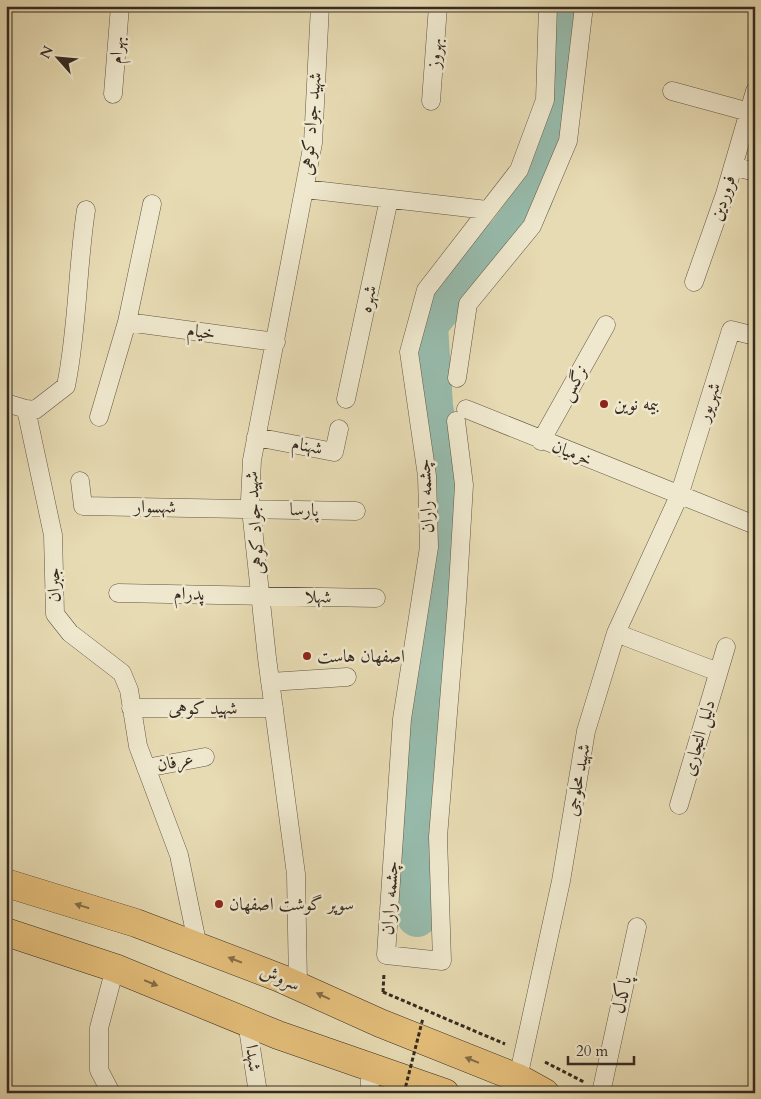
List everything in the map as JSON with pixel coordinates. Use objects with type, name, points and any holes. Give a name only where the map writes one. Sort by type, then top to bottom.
[{"type":"main road","name":"سروش","points":[[6,883],[136,923],[298,984],[380,1023],[518,1078],[545,1093]]},
{"type":"main road","points":[[6,932],[114,968],[278,1035],[445,1093]]},
{"type":"main road","points":[[278,1035],[370,1086],[398,1093]]},
{"type":"main road","points":[[518,1078],[558,1093]]},
{"type":"street","name":"بهرام","points":[[113,94],[120,6]]},
{"type":"street","name":"شهید جواد کوهی","points":[[298,984],[296,874],[260,596],[252,508],[252,460],[313,143],[320,6]]},
{"type":"street","name":"بهروز","points":[[432,100],[438,6]]},
{"type":"street","name":"چشمه راران","points":[[386,955],[402,719],[428,547],[427,476],[408,352],[426,290],[519,170],[546,100],[548,6]]},
{"type":"street","points":[[458,378],[468,304],[532,226],[568,140],[584,6]]},
{"type":"street","name":"فروردین","points":[[672,91],[753,99],[733,166],[694,282]]},
{"type":"street","points":[[733,166],[755,172]]},
{"type":"street","points":[[305,189],[488,210]]},
{"type":"street","name":"شهره","points":[[346,399],[389,199]]},
{"type":"street","points":[[99,417],[127,322],[152,204]]},
{"type":"street","points":[[6,403],[35,410],[66,386],[74,346],[81,242],[86,210]]},
{"type":"street","name":"خیام","points":[[127,322],[276,342]]},
{"type":"street","name":"نرگس","points":[[542,441],[606,325]]},
{"type":"street","name":"شهریور","points":[[679,496],[732,330],[755,336]]},
{"type":"street","name":"جبران","points":[[26,409],[53,535],[54,614],[70,633],[122,673],[129,690],[138,746],[179,855],[198,947]]},
{"type":"street","name":"خرمیان","points":[[386,955],[442,961],[438,837],[457,602],[464,485],[461,415],[542,441],[755,525]]},
{"type":"street","name":"شهنام","points":[[256,437],[334,452],[339,429]]},
{"type":"street","name":"شهسوار","points":[[80,481],[83,506],[252,508]]},
{"type":"street","name":"شهید محلوجی","points":[[518,1078],[561,881],[586,731],[616,633],[679,496]]},
{"type":"street","name":"پارسا","points":[[252,508],[356,512]]},
{"type":"street","name":"پدرام","points":[[118,593],[260,596]]},
{"type":"street","name":"شهلا","points":[[260,596],[376,598]]},
{"type":"street","points":[[616,633],[718,672]]},
{"type":"street","name":"دلیل التجاری","points":[[679,805],[726,647]]},
{"type":"street","points":[[270,682],[347,677]]},
{"type":"street","name":"شهید کوهی","points":[[131,708],[274,708]]},
{"type":"street","name":"عرفان","points":[[146,768],[204,757]]},
{"type":"street","name":"پاکدل","points":[[601,1093],[637,928]]},
{"type":"street","points":[[111,1093],[99,1070],[99,1028],[114,968]]},
{"type":"street","name":"شهدا","points":[[247,1022],[258,1093]]},
{"type":"path","name":"چشمه راران","points":[[380,1023],[386,955]]},
{"type":"path","points":[[404,1093],[423,1018]]},
{"type":"waterway","points":[[417,917],[421,758],[436,642],[444,551],[443,466],[433,406],[428,325],[468,275],[509,232],[532,200],[552,145],[570,6]]},
{"type":"place","name":"بیمه نوین","points":[[604,404]]},
{"type":"place","name":"اصفهان هاست","points":[[307,656]]},
{"type":"place","name":"سوپر گوشت اصفهان","points":[[219,904]]}]
